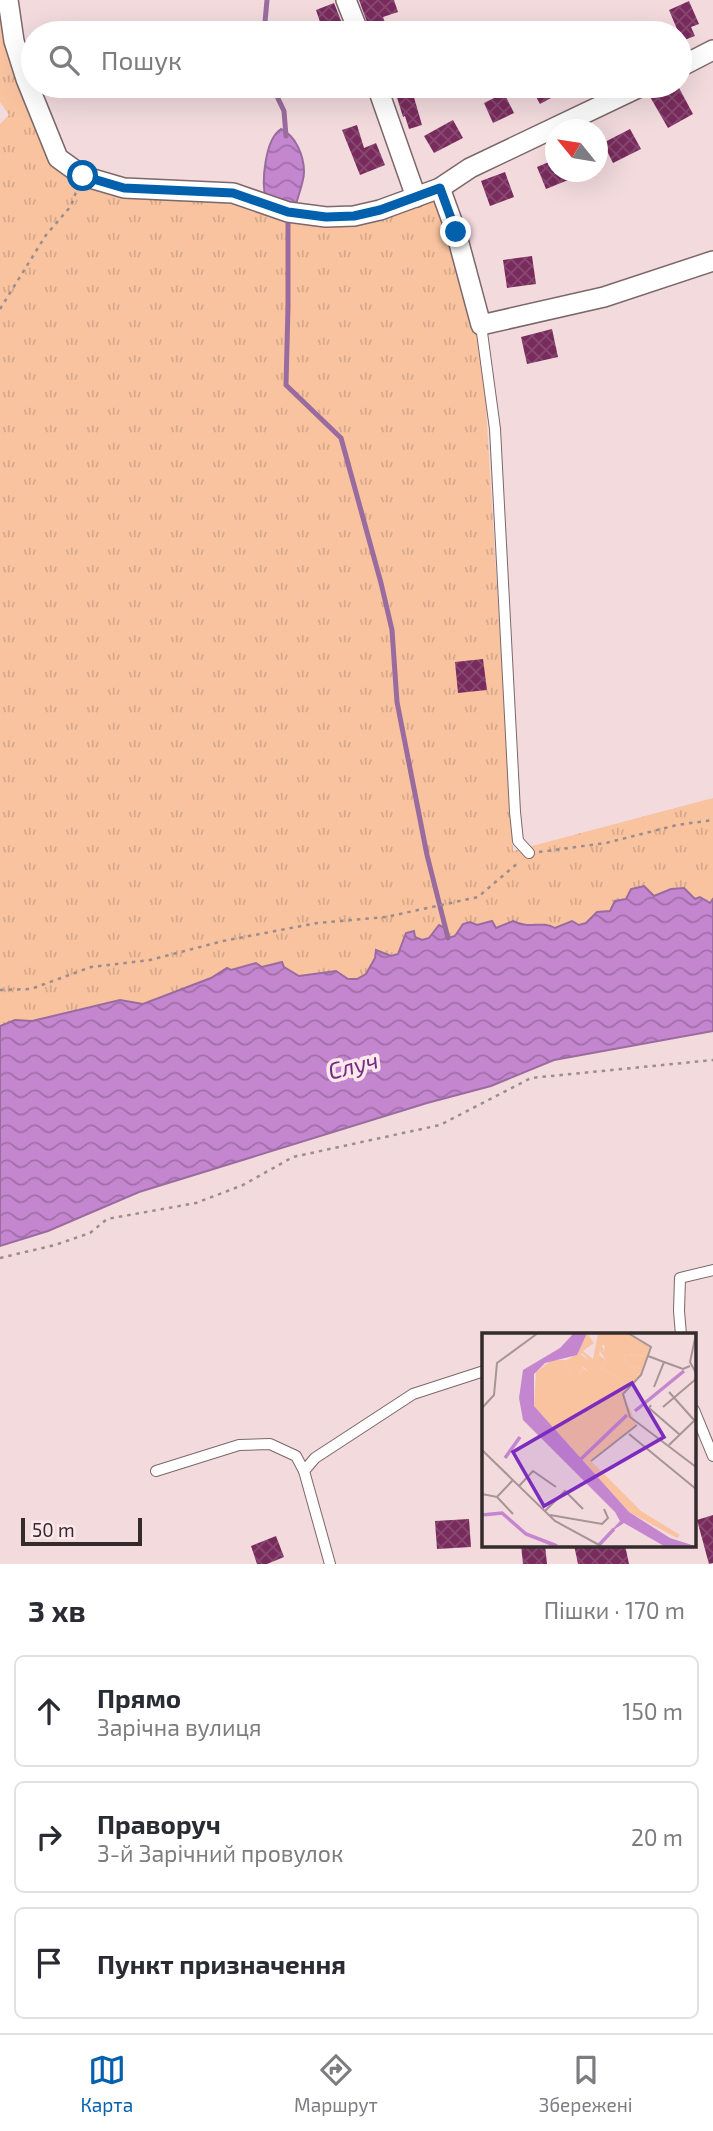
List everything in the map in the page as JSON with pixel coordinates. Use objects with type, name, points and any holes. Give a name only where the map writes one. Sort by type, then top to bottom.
[{"type":"street","points":[[8,0],[14,41],[21,63]]},
{"type":"street","points":[[346,0],[354,21]]},
{"type":"street","points":[[692,61],[713,50]]},
{"type":"street","points":[[33,98],[58,158],[83,176],[124,188],[233,193],[288,212],[326,217],[354,216],[380,210],[440,188],[470,169],[617,98]]},
{"type":"street","points":[[381,98],[416,197]]},
{"type":"street","points":[[440,188],[456,232],[481,325],[604,297],[713,261]]},
{"type":"lane","points":[[481,325],[495,429],[515,812],[518,841],[529,853]]},
{"type":"lane","points":[[681,1333],[680,1278],[713,1270]]},
{"type":"lane","points":[[304,1471],[315,1458],[413,1394],[482,1372]]},
{"type":"lane","points":[[696,1415],[713,1456]]},
{"type":"lane","points":[[156,1471],[239,1445],[270,1444],[296,1456],[304,1471],[330,1564]]},
{"type":"path","points":[[0,309],[46,235],[71,206],[83,176]]},
{"type":"path","points":[[0,990],[31,989],[91,967],[149,960],[223,941],[317,923],[386,917],[478,897],[529,853],[606,842],[677,825],[713,820]]},
{"type":"path","points":[[0,1258],[55,1245],[90,1233],[107,1219],[196,1203],[243,1185],[293,1157],[440,1125],[531,1078],[713,1060]]},
{"type":"green space","points":[[0,0],[21,60],[21,98],[34,98],[45,129],[83,176],[233,193],[326,217],[440,188],[481,325],[513,851],[713,798],[713,899],[710,903],[700,897],[695,899],[671,889],[654,896],[626,899],[610,911],[597,912],[586,923],[579,925],[572,921],[555,928],[549,925],[496,928],[463,924],[455,936],[422,940],[415,937],[398,954],[375,958],[366,974],[357,979],[348,979],[336,971],[299,976],[284,967],[282,962],[262,967],[255,963],[231,970],[227,968],[211,978],[143,1004],[120,1000],[32,1021],[15,1020],[0,1026],[0,124],[9,115],[0,102]]},
{"type":"water","points":[[281,129],[295,141],[303,160],[304,176],[296,205],[266,199],[264,172],[268,151]]},
{"type":"water","name":"Случ","points":[[644,886],[654,896],[671,889],[684,888],[695,899],[700,897],[710,903],[713,899],[713,1031],[554,1060],[491,1086],[427,1103],[139,1192],[48,1231],[0,1246],[0,1026],[15,1020],[32,1021],[120,1000],[143,1004],[211,978],[227,968],[231,970],[256,963],[262,967],[282,962],[284,967],[299,976],[336,971],[348,979],[357,979],[366,974],[375,958],[376,950],[391,956],[398,954],[406,933],[414,931],[415,937],[422,940],[429,938],[439,925],[445,928],[448,938],[455,936],[463,924],[470,922],[477,925],[492,921],[496,928],[513,921],[555,928],[572,921],[579,925],[586,923],[597,912],[610,911],[615,901],[626,899],[631,889]]},
{"type":"building","points":[[359,0],[394,0],[398,12],[383,17],[384,21],[367,21]]},
{"type":"building","points":[[689,1],[699,24],[692,27],[692,21],[674,21],[669,10]]},
{"type":"building","points":[[334,3],[341,21],[320,21],[316,10]]},
{"type":"building","points":[[397,98],[414,98],[422,125],[409,129],[405,116],[403,117]]},
{"type":"building","points":[[494,98],[506,98],[514,113],[493,123],[484,103]]},
{"type":"building","points":[[537,98],[551,98],[540,104]]},
{"type":"building","points":[[651,98],[684,98],[693,114],[668,128]]},
{"type":"building","points":[[453,120],[463,138],[434,153],[424,136]]},
{"type":"building","points":[[357,125],[364,148],[376,143],[385,165],[360,175],[342,130]]},
{"type":"building","points":[[630,129],[641,149],[613,163],[608,153],[608,140]]},
{"type":"building","points":[[545,164],[545,182],[563,182],[546,189],[537,167]]},
{"type":"building","points":[[505,172],[514,197],[490,206],[481,181]]},
{"type":"building","points":[[532,256],[536,284],[507,288],[503,260]]},
{"type":"building","points":[[552,329],[558,357],[527,364],[521,337]]},
{"type":"building","points":[[483,659],[487,690],[458,693],[455,662]]},
{"type":"building","points":[[713,1515],[713,1563],[709,1564],[697,1520]]},
{"type":"building","points":[[469,1519],[471,1547],[437,1549],[435,1521]]},
{"type":"building","points":[[276,1536],[284,1557],[267,1564],[257,1564],[251,1546]]},
{"type":"building","points":[[521,1546],[545,1546],[547,1564],[523,1564]]},
{"type":"building","points":[[574,1546],[625,1546],[629,1564],[578,1564]]},
{"type":"waterway","points":[[265,21],[267,0]]},
{"type":"waterway","points":[[278,98],[284,111],[286,136]]},
{"type":"waterway","points":[[288,220],[286,385],[341,438],[392,630],[397,702],[427,855],[448,938]]},
{"type":"route","points":[[83,176],[124,188],[233,193],[288,212],[326,217],[354,216],[380,210],[440,188],[456,232]]}]
